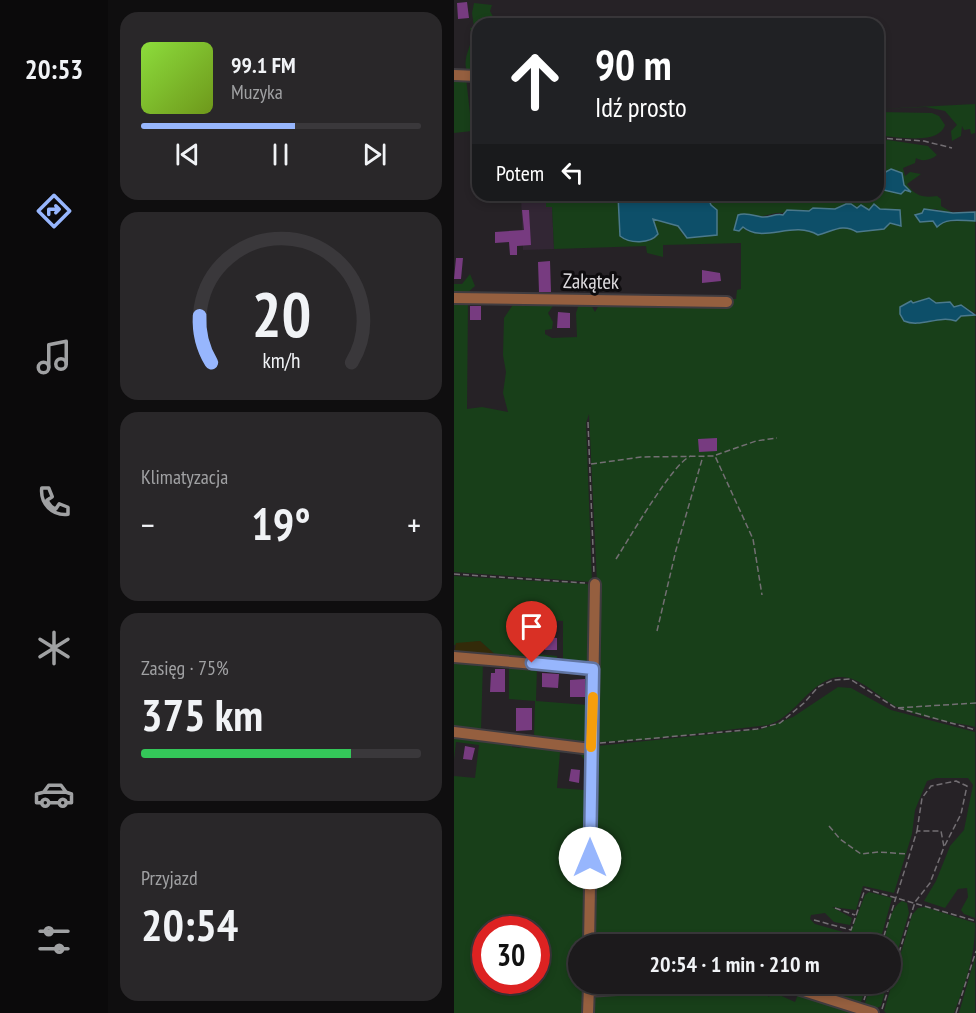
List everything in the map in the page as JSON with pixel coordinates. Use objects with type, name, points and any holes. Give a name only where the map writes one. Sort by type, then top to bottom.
[{"type":"street","points":[[454,75],[472,76]]},
{"type":"street","name":"Zakątek","points":[[454,298],[727,302]]},
{"type":"street","points":[[589,934],[595,584]]},
{"type":"street","points":[[454,657],[593,669]]},
{"type":"street","points":[[454,732],[591,748]]},
{"type":"street","points":[[588,1013],[589,994]]},
{"type":"street","points":[[812,994],[873,1013]]},
{"type":"path","points":[[884,138],[924,141],[952,148]]},
{"type":"path","points":[[454,574],[595,584],[588,422]]},
{"type":"path","points":[[590,464],[642,457],[715,456],[756,441],[777,438]]},
{"type":"path","points":[[616,559],[669,477],[684,458],[695,455]]},
{"type":"path","points":[[657,631],[676,550],[703,455]]},
{"type":"path","points":[[715,456],[754,539],[762,595]]},
{"type":"path","points":[[591,748],[598,743],[757,729],[780,723],[798,709],[818,687],[833,680],[850,679],[896,708],[976,730]]},
{"type":"path","points":[[896,708],[976,703]]},
{"type":"path","points":[[884,934],[917,831],[922,798],[931,786],[956,782],[967,786],[961,814],[944,847],[930,883],[915,903],[901,947]]},
{"type":"path","points":[[829,826],[840,839],[861,854],[879,852],[909,854]]},
{"type":"path","points":[[917,831],[941,831],[944,847]]},
{"type":"path","points":[[814,920],[851,930],[865,889],[976,921]]},
{"type":"path","points":[[835,908],[856,915]]},
{"type":"path","points":[[956,1013],[976,951]]},
{"type":"path","points":[[861,1010],[866,994]]},
{"type":"path","points":[[881,1013],[887,994]]},
{"type":"shaded area","points":[[521,201],[546,201],[546,206],[552,206],[554,249],[523,250]]},
{"type":"green space","points":[[474,3],[492,5],[490,11],[494,18],[473,18]]},
{"type":"green space","points":[[470,28],[472,28],[472,71],[467,71],[466,65],[471,39]]},
{"type":"green space","points":[[466,78],[472,131],[454,133],[454,79]]},
{"type":"green space","points":[[975,104],[975,133],[971,134],[970,129],[964,130],[962,126],[961,136],[952,141],[951,131],[957,125],[945,111],[926,107],[884,109]]},
{"type":"green space","points":[[884,112],[932,113],[939,116],[945,125],[941,132],[934,136],[884,136]]},
{"type":"green space","points":[[884,140],[928,146],[937,155],[926,160],[916,158],[915,163],[903,168],[905,176],[910,172],[921,174],[907,184],[920,195],[937,196],[941,199],[941,206],[953,213],[934,209],[915,215],[920,222],[975,221],[975,313],[961,305],[954,307],[950,302],[936,303],[929,298],[912,303],[912,323],[916,320],[956,321],[960,316],[975,315],[975,727],[904,710],[864,685],[839,677],[830,679],[813,689],[785,716],[768,725],[643,740],[598,742],[595,739],[597,583],[589,414],[586,423],[592,582],[454,572],[454,284],[462,284],[470,274],[475,286],[465,295],[468,300],[467,409],[482,407],[508,412],[503,393],[506,372],[503,355],[504,318],[514,303],[551,303],[553,306],[548,313],[553,322],[552,329],[545,330],[545,334],[552,338],[577,337],[576,313],[579,304],[590,303],[595,312],[599,305],[606,304],[652,307],[658,298],[736,299],[737,290],[741,289],[741,243],[663,245],[663,257],[647,253],[646,246],[554,249],[552,207],[546,207],[546,201],[618,201],[620,236],[634,241],[650,241],[656,228],[653,219],[678,226],[684,236],[711,205],[709,201],[884,201],[884,179],[904,185],[891,169],[884,174]],"holes":[[[846,205],[857,208],[864,206],[869,210],[900,210],[899,219],[754,231],[747,231],[743,227],[734,230],[736,222],[776,213],[840,210]]]},
{"type":"green space","points":[[454,576],[587,584],[591,587],[590,660],[586,664],[565,662],[563,659],[563,621],[538,620],[536,654],[557,656],[557,662],[499,658],[480,641],[454,645]]},
{"type":"green space","points":[[454,659],[483,663],[481,730],[454,730]]},
{"type":"green space","points":[[509,664],[537,666],[536,701],[588,705],[587,744],[534,737],[535,701],[509,699]]},
{"type":"green space","points":[[838,687],[851,688],[891,710],[975,732],[975,918],[964,914],[961,910],[968,897],[967,888],[958,889],[945,908],[924,901],[936,881],[950,846],[964,830],[973,785],[968,778],[936,778],[927,781],[915,810],[912,834],[894,893],[863,886],[856,910],[832,907],[852,918],[850,925],[834,922],[825,913],[811,915],[810,919],[815,924],[850,934],[591,934],[597,746],[762,729],[793,717]]},
{"type":"green space","points":[[454,734],[512,742],[512,747],[521,748],[522,743],[580,750],[587,755],[586,934],[568,934],[568,994],[586,994],[585,1013],[454,1013],[454,776],[475,778],[479,745],[456,742],[454,760]],"holes":[[[560,752],[580,754],[586,762],[584,790],[557,788]]]},
{"type":"green space","points":[[869,892],[892,898],[882,934],[850,934],[865,895]]},
{"type":"green space","points":[[902,901],[907,903],[909,913],[901,940],[901,934],[885,934],[891,915]]},
{"type":"green space","points":[[925,907],[975,923],[972,957],[954,1013],[886,1013],[884,1011],[889,994],[901,994],[901,953],[912,915],[918,908]]},
{"type":"green space","points":[[975,957],[975,1013],[959,1013]]},
{"type":"green space","points":[[769,994],[768,997],[777,994],[795,1002],[798,994],[864,994],[860,1005],[866,1013],[591,1013],[592,998],[596,995]]},
{"type":"green space","points":[[868,994],[884,994],[881,1006],[873,1010],[864,1006]]},
{"type":"sand","points":[[480,641],[499,658],[454,654],[456,643]]},
{"type":"water","points":[[891,169],[902,173],[904,185],[911,192],[905,190],[901,194],[884,190],[884,173]]},
{"type":"water","points":[[618,201],[709,201],[717,210],[717,235],[687,238],[678,226],[653,219],[658,234],[650,240],[640,242],[620,236]]},
{"type":"water","points":[[846,204],[857,208],[861,205],[869,210],[874,204],[880,209],[900,210],[901,226],[890,223],[884,229],[857,232],[842,228],[818,235],[799,230],[760,233],[751,232],[743,227],[739,231],[734,230],[738,215],[741,214],[765,217],[783,215],[787,210],[835,209]]},
{"type":"water","points":[[924,209],[953,213],[975,212],[975,221],[950,221],[937,227],[933,221],[920,222],[915,215],[922,213]]},
{"type":"water","points":[[929,298],[936,303],[950,302],[954,307],[961,305],[975,315],[961,316],[956,321],[943,319],[910,323],[904,321],[900,314],[900,307],[911,301],[913,303]]},
{"type":"building","points":[[467,2],[469,18],[458,19],[457,3]]},
{"type":"building","points":[[522,210],[529,210],[531,245],[517,246],[517,255],[510,255],[509,242],[495,243],[495,232],[524,230]]},
{"type":"building","points":[[456,258],[463,258],[461,279],[454,279]]},
{"type":"building","points":[[550,261],[551,292],[539,292],[538,262]]},
{"type":"building","points":[[702,270],[720,273],[721,281],[702,283]]},
{"type":"building","points":[[470,306],[481,306],[481,320],[470,320]]},
{"type":"building","points":[[558,312],[570,313],[570,328],[557,328]]},
{"type":"building","points":[[717,438],[717,451],[699,452],[698,439]]},
{"type":"building","points":[[546,637],[557,638],[557,650],[545,650]]},
{"type":"building","points":[[495,669],[505,669],[505,692],[490,692],[491,673],[495,673]]},
{"type":"building","points":[[542,673],[559,674],[558,688],[542,687]]},
{"type":"building","points":[[585,679],[585,697],[570,697],[570,680]]},
{"type":"building","points":[[516,708],[532,708],[532,730],[516,731]]},
{"type":"building","points":[[465,746],[475,748],[472,760],[463,759]]},
{"type":"building","points":[[571,769],[580,770],[579,783],[569,781]]},
{"type":"slow traffic","points":[[591,747],[593,697]]},
{"type":"route","points":[[532,663],[593,669],[590,858]]}]
